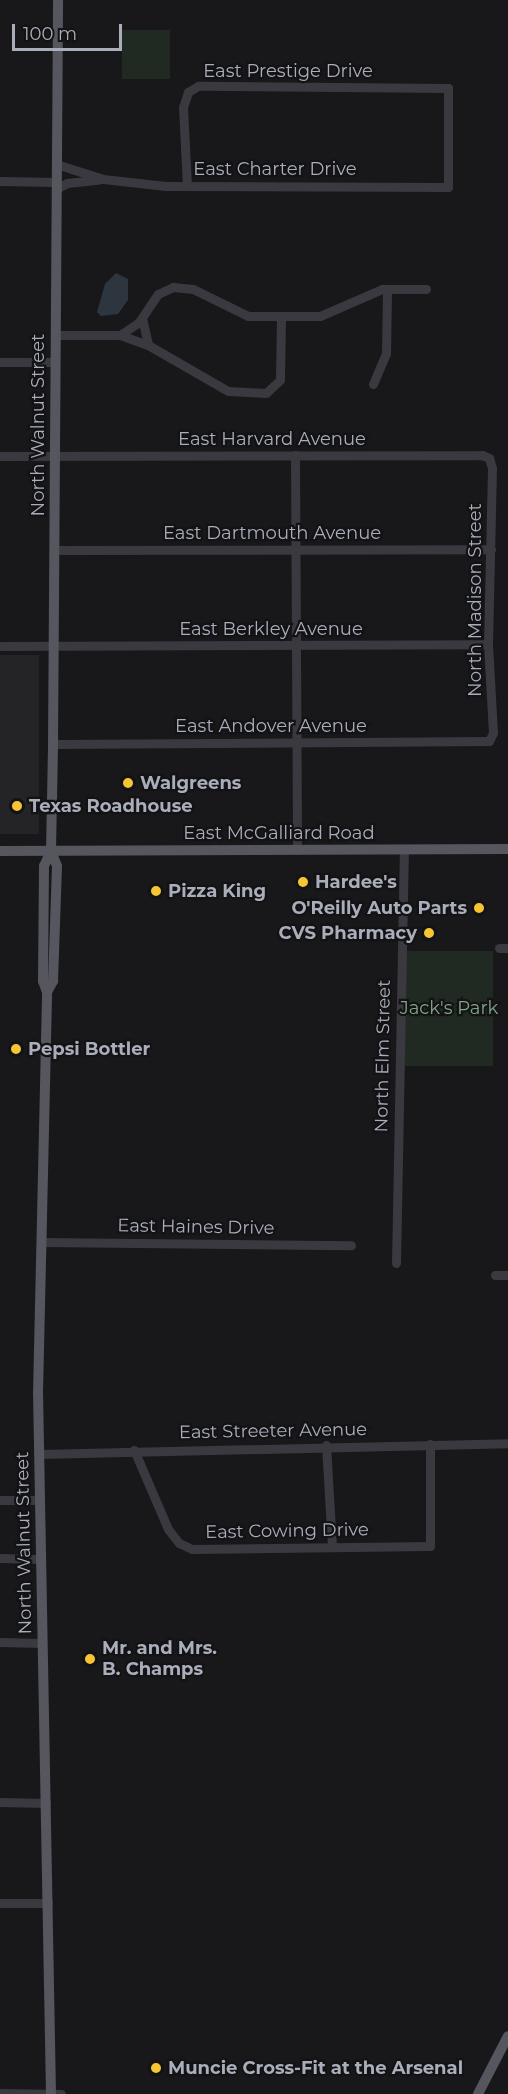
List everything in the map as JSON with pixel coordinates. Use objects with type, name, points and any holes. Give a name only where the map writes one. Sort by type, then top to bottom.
[{"type":"main road","name":"North Walnut Street","points":[[51,2094],[39,1454],[47,992],[53,981],[57,866],[51,851],[58,0]]},
{"type":"main road","name":"East McGalliard Road","points":[[0,851],[508,849]]},
{"type":"main road","points":[[478,2094],[508,2036]]},
{"type":"street","name":"East Prestige Drive","points":[[187,186],[183,107],[188,92],[198,86],[448,88],[448,187]]},
{"type":"street","name":"East Charter Drive","points":[[56,164],[103,179]]},
{"type":"street","name":"East Charter Drive","points":[[0,181],[56,185],[103,179],[187,186],[448,187]]},
{"type":"street","points":[[120,335],[142,318],[158,294],[181,287],[193,289],[243,316],[324,315],[387,289],[426,289]]},
{"type":"street","points":[[373,384],[386,354],[387,289]]},
{"type":"street","points":[[55,335],[120,335],[148,345],[228,391],[266,393],[280,380],[281,316]]},
{"type":"street","points":[[142,318],[148,345]]},
{"type":"street","points":[[0,362],[55,362]]},
{"type":"street","points":[[295,455],[297,850]]},
{"type":"street","name":"East Harvard Avenue","points":[[0,456],[295,455],[489,458]]},
{"type":"street","name":"North Madison Street","points":[[489,458],[492,468],[488,644],[493,733],[489,741]]},
{"type":"street","name":"East Dartmouth Avenue","points":[[54,550],[491,549]]},
{"type":"street","name":"East Berkley Avenue","points":[[0,646],[488,644]]},
{"type":"street","name":"East Andover Avenue","points":[[53,744],[489,741]]},
{"type":"street","name":"North Elm Street","points":[[396,1263],[404,849]]},
{"type":"street","name":"East Haines Drive","points":[[41,1242],[351,1245]]},
{"type":"street","points":[[495,1275],[508,1275]]},
{"type":"street","name":"East Streeter Avenue","points":[[39,1454],[326,1445],[508,1443]]},
{"type":"street","name":"East Cowing Drive","points":[[134,1450],[168,1529],[188,1548],[430,1546],[430,1444]]},
{"type":"street","points":[[326,1445],[332,1546]]},
{"type":"street","points":[[0,1500],[40,1500]]},
{"type":"street","points":[[0,1558],[40,1559]]},
{"type":"street","points":[[0,1642],[42,1643]]},
{"type":"street","points":[[0,1802],[46,1803]]},
{"type":"street","points":[[0,1903],[48,1903]]},
{"type":"street","points":[[0,2093],[61,2094]]},
{"type":"shaded area","points":[[116,273],[128,279],[128,300],[118,314],[101,316],[97,312],[105,284]]},
{"type":"shaded area","points":[[0,655],[39,655],[39,834],[0,834]]},
{"type":"green space","points":[[122,30],[170,30],[170,79],[122,79]]},
{"type":"green space","name":"Jack's Park","points":[[405,951],[493,951],[493,1066],[405,1066]]},
{"type":"place","name":"Walgreens","points":[[128,783]]},
{"type":"place","name":"Texas Roadhouse","points":[[17,806]]},
{"type":"place","name":"Hardee's","points":[[303,882]]},
{"type":"place","name":"Pizza King","points":[[156,891]]},
{"type":"place","name":"O'Reilly Auto Parts","points":[[479,908]]},
{"type":"place","name":"CVS Pharmacy","points":[[429,933]]},
{"type":"place","name":"Pepsi Bottler","points":[[16,1049]]},
{"type":"place","name":"Mr. and Mrs. B. Champs","points":[[90,1659]]},
{"type":"place","name":"Muncie Cross-Fit at the Arsenal","points":[[156,2068]]}]
